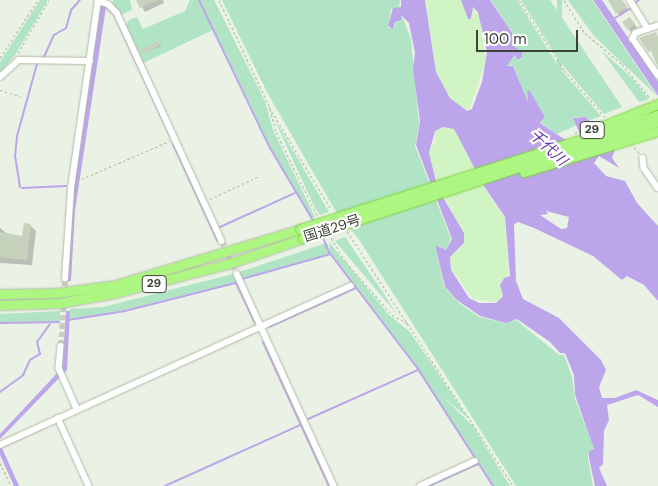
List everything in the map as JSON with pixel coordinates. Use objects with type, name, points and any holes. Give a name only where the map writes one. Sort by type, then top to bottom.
[{"type":"highway","name":"29","points":[[526,157],[656,103]]},
{"type":"highway","name":"国道29号","points":[[0,305],[59,302],[115,293],[231,263],[302,234],[658,114]]},
{"type":"highway","name":"国道29号","points":[[0,294],[56,293],[115,285],[302,234],[454,189],[658,121]]},
{"type":"highway","name":"29","points":[[454,189],[468,189],[658,132]]},
{"type":"street","points":[[630,0],[648,29]]},
{"type":"street","points":[[65,279],[72,181],[98,1],[117,13],[222,241]]},
{"type":"street","points":[[657,73],[633,39],[636,33],[658,26]]},
{"type":"street","points":[[0,77],[14,62],[90,61]]},
{"type":"street","points":[[643,158],[644,168],[658,188]]},
{"type":"street","points":[[237,274],[334,486]]},
{"type":"street","points":[[0,444],[351,286]]},
{"type":"street","points":[[61,346],[59,368],[77,409]]},
{"type":"street","points":[[58,418],[89,486]]},
{"type":"street","points":[[420,486],[475,461]]},
{"type":"path","points":[[0,58],[38,0]]},
{"type":"path","points":[[14,62],[49,0]]},
{"type":"path","points":[[219,0],[269,107],[280,140],[319,219]]},
{"type":"path","points":[[519,0],[564,70],[607,118]]},
{"type":"path","points":[[564,0],[585,33],[622,64],[656,103]]},
{"type":"path","points":[[0,90],[20,96]]},
{"type":"path","points":[[72,181],[81,181],[175,138]]},
{"type":"path","points":[[631,143],[643,158]]},
{"type":"path","points":[[204,202],[259,176]]},
{"type":"path","points":[[327,232],[346,262],[392,315],[410,325]]},
{"type":"path","points":[[403,315],[512,486]]},
{"type":"path","points":[[0,463],[11,486]]},
{"type":"shaded area","points":[[40,0],[48,0],[15,55],[0,73],[0,62]]},
{"type":"shaded area","points":[[113,0],[130,0],[132,10],[121,15],[113,4]]},
{"type":"shaded area","points":[[190,0],[198,0],[213,30],[143,63],[126,25],[129,20],[137,17],[143,29],[185,11]]},
{"type":"shaded area","points":[[200,0],[214,0],[265,101],[273,130],[315,217],[312,218],[269,144]]},
{"type":"shaded area","points":[[222,0],[400,0],[399,7],[391,9],[388,28],[394,28],[396,22],[402,21],[402,16],[411,39],[419,124],[415,146],[451,239],[446,250],[435,245],[444,287],[459,303],[479,317],[505,323],[516,320],[559,355],[564,355],[572,377],[575,399],[594,448],[589,451],[588,459],[593,486],[516,486],[358,238],[335,210],[268,94]]},
{"type":"shaded area","points":[[491,0],[517,0],[561,70],[601,116],[590,120],[587,117],[574,117],[577,125],[557,134],[541,123],[545,117],[530,91],[527,91],[528,102],[513,65],[507,66],[516,55],[518,61],[522,58],[522,52],[514,46],[519,43]]},
{"type":"shaded area","points":[[521,0],[550,0],[622,107],[604,114],[560,62]]},
{"type":"shaded area","points":[[557,0],[562,0],[562,127],[557,127]]},
{"type":"shaded area","points":[[568,0],[592,0],[657,96],[594,36]]},
{"type":"shaded area","points":[[601,50],[632,78],[649,99],[639,102]]},
{"type":"shaded area","points":[[276,123],[329,212],[320,215],[314,206]]},
{"type":"shaded area","points":[[345,237],[382,291],[396,313],[335,241]]},
{"type":"shaded area","points":[[329,242],[389,315],[410,332],[469,419],[440,394],[473,426],[510,486],[494,486],[411,358],[330,252]]},
{"type":"shaded area","points":[[327,243],[330,254],[242,279],[239,272]]},
{"type":"shaded area","points":[[233,274],[237,282],[125,310],[70,319],[70,309],[103,307]]},
{"type":"shaded area","points":[[60,311],[60,321],[0,322],[0,314]]},
{"type":"sand","points":[[426,0],[461,0],[468,19],[472,19],[473,8],[479,16],[486,61],[469,110],[460,107],[450,97],[436,72]]},
{"type":"sand","points":[[443,128],[454,129],[487,192],[504,217],[509,275],[503,278],[500,285],[502,296],[496,302],[473,299],[452,270],[450,257],[464,244],[464,233],[439,188],[429,153],[436,139],[435,131]]},
{"type":"water","points":[[101,0],[106,0],[106,7],[75,210],[71,281],[67,281],[75,177]]},
{"type":"water","name":"千代川","points":[[401,0],[425,0],[436,72],[450,98],[467,111],[472,109],[482,82],[487,52],[478,12],[473,7],[471,19],[468,19],[461,0],[490,0],[519,43],[514,46],[522,52],[522,57],[518,60],[515,55],[507,66],[513,66],[528,102],[527,90],[530,91],[545,117],[540,123],[576,147],[583,141],[573,118],[586,117],[615,150],[612,158],[619,168],[599,156],[594,163],[606,176],[625,181],[637,203],[658,226],[658,301],[644,285],[627,276],[622,280],[593,256],[534,228],[518,222],[514,224],[516,281],[523,299],[559,318],[601,360],[606,370],[599,387],[602,398],[615,398],[636,390],[658,400],[658,407],[638,395],[607,405],[609,420],[604,431],[603,464],[599,468],[607,486],[595,486],[589,458],[589,451],[594,449],[575,395],[574,375],[565,353],[560,353],[550,342],[517,319],[506,323],[480,316],[457,300],[445,287],[435,245],[446,250],[452,239],[416,145],[420,121],[413,69],[415,53],[409,23],[401,15],[402,20],[395,22],[393,29],[388,26],[393,8],[401,7]],"holes":[[[443,127],[454,129],[484,186],[505,217],[510,276],[504,278],[500,285],[503,296],[496,303],[479,303],[469,298],[451,270],[450,257],[464,243],[464,233],[438,189],[429,153],[435,131]],[[546,211],[569,217],[567,228],[561,229],[540,215],[548,214]]]},
{"type":"water","points":[[593,0],[602,0],[658,81],[658,96]]},
{"type":"water","points":[[66,311],[70,311],[67,370],[0,439],[0,434],[62,368]]},
{"type":"water","points":[[259,330],[260,331],[64,419]]},
{"type":"water","points":[[55,424],[2,448],[19,486],[14,486],[0,455],[0,446]]},
{"type":"building","points":[[136,0],[158,0],[140,8]]},
{"type":"building","points":[[608,0],[622,0],[627,7],[616,14]]},
{"type":"building","points":[[630,17],[635,25],[627,29],[622,22]]},
{"type":"building","points":[[656,32],[658,37],[658,67],[651,51],[648,52],[639,38]]},
{"type":"building","points":[[159,41],[161,45],[143,54],[141,49]]},
{"type":"building","points":[[24,223],[31,224],[27,260],[0,257],[0,232],[22,236]]},
{"type":"waterway","points":[[44,57],[54,35],[66,28],[71,10],[80,0]]},
{"type":"waterway","points":[[199,0],[270,148],[314,222]]},
{"type":"waterway","points":[[635,3],[639,0]]},
{"type":"waterway","points":[[107,8],[114,14],[170,136]]},
{"type":"waterway","points":[[615,18],[631,8]]},
{"type":"waterway","points":[[20,187],[15,156],[17,136],[37,64]]},
{"type":"waterway","points":[[173,144],[217,240]]},
{"type":"waterway","points":[[22,188],[66,186]]},
{"type":"waterway","points":[[220,227],[295,193]]},
{"type":"waterway","points":[[322,235],[329,252],[416,366],[493,486]]},
{"type":"waterway","points":[[242,279],[331,254]]},
{"type":"waterway","points":[[68,320],[125,311],[236,283],[255,323]]},
{"type":"waterway","points":[[269,327],[356,288]]},
{"type":"waterway","points":[[0,323],[59,322]]},
{"type":"waterway","points":[[0,392],[23,375],[30,360],[40,354],[37,342],[50,324]]},
{"type":"waterway","points":[[263,342],[329,486]]},
{"type":"waterway","points":[[308,419],[418,370]]},
{"type":"waterway","points":[[165,486],[300,425]]},
{"type":"waterway","points":[[429,486],[478,464]]},
{"type":"tunnel","points":[[222,241],[237,274]]},
{"type":"tunnel","points":[[61,346],[65,279]]}]
